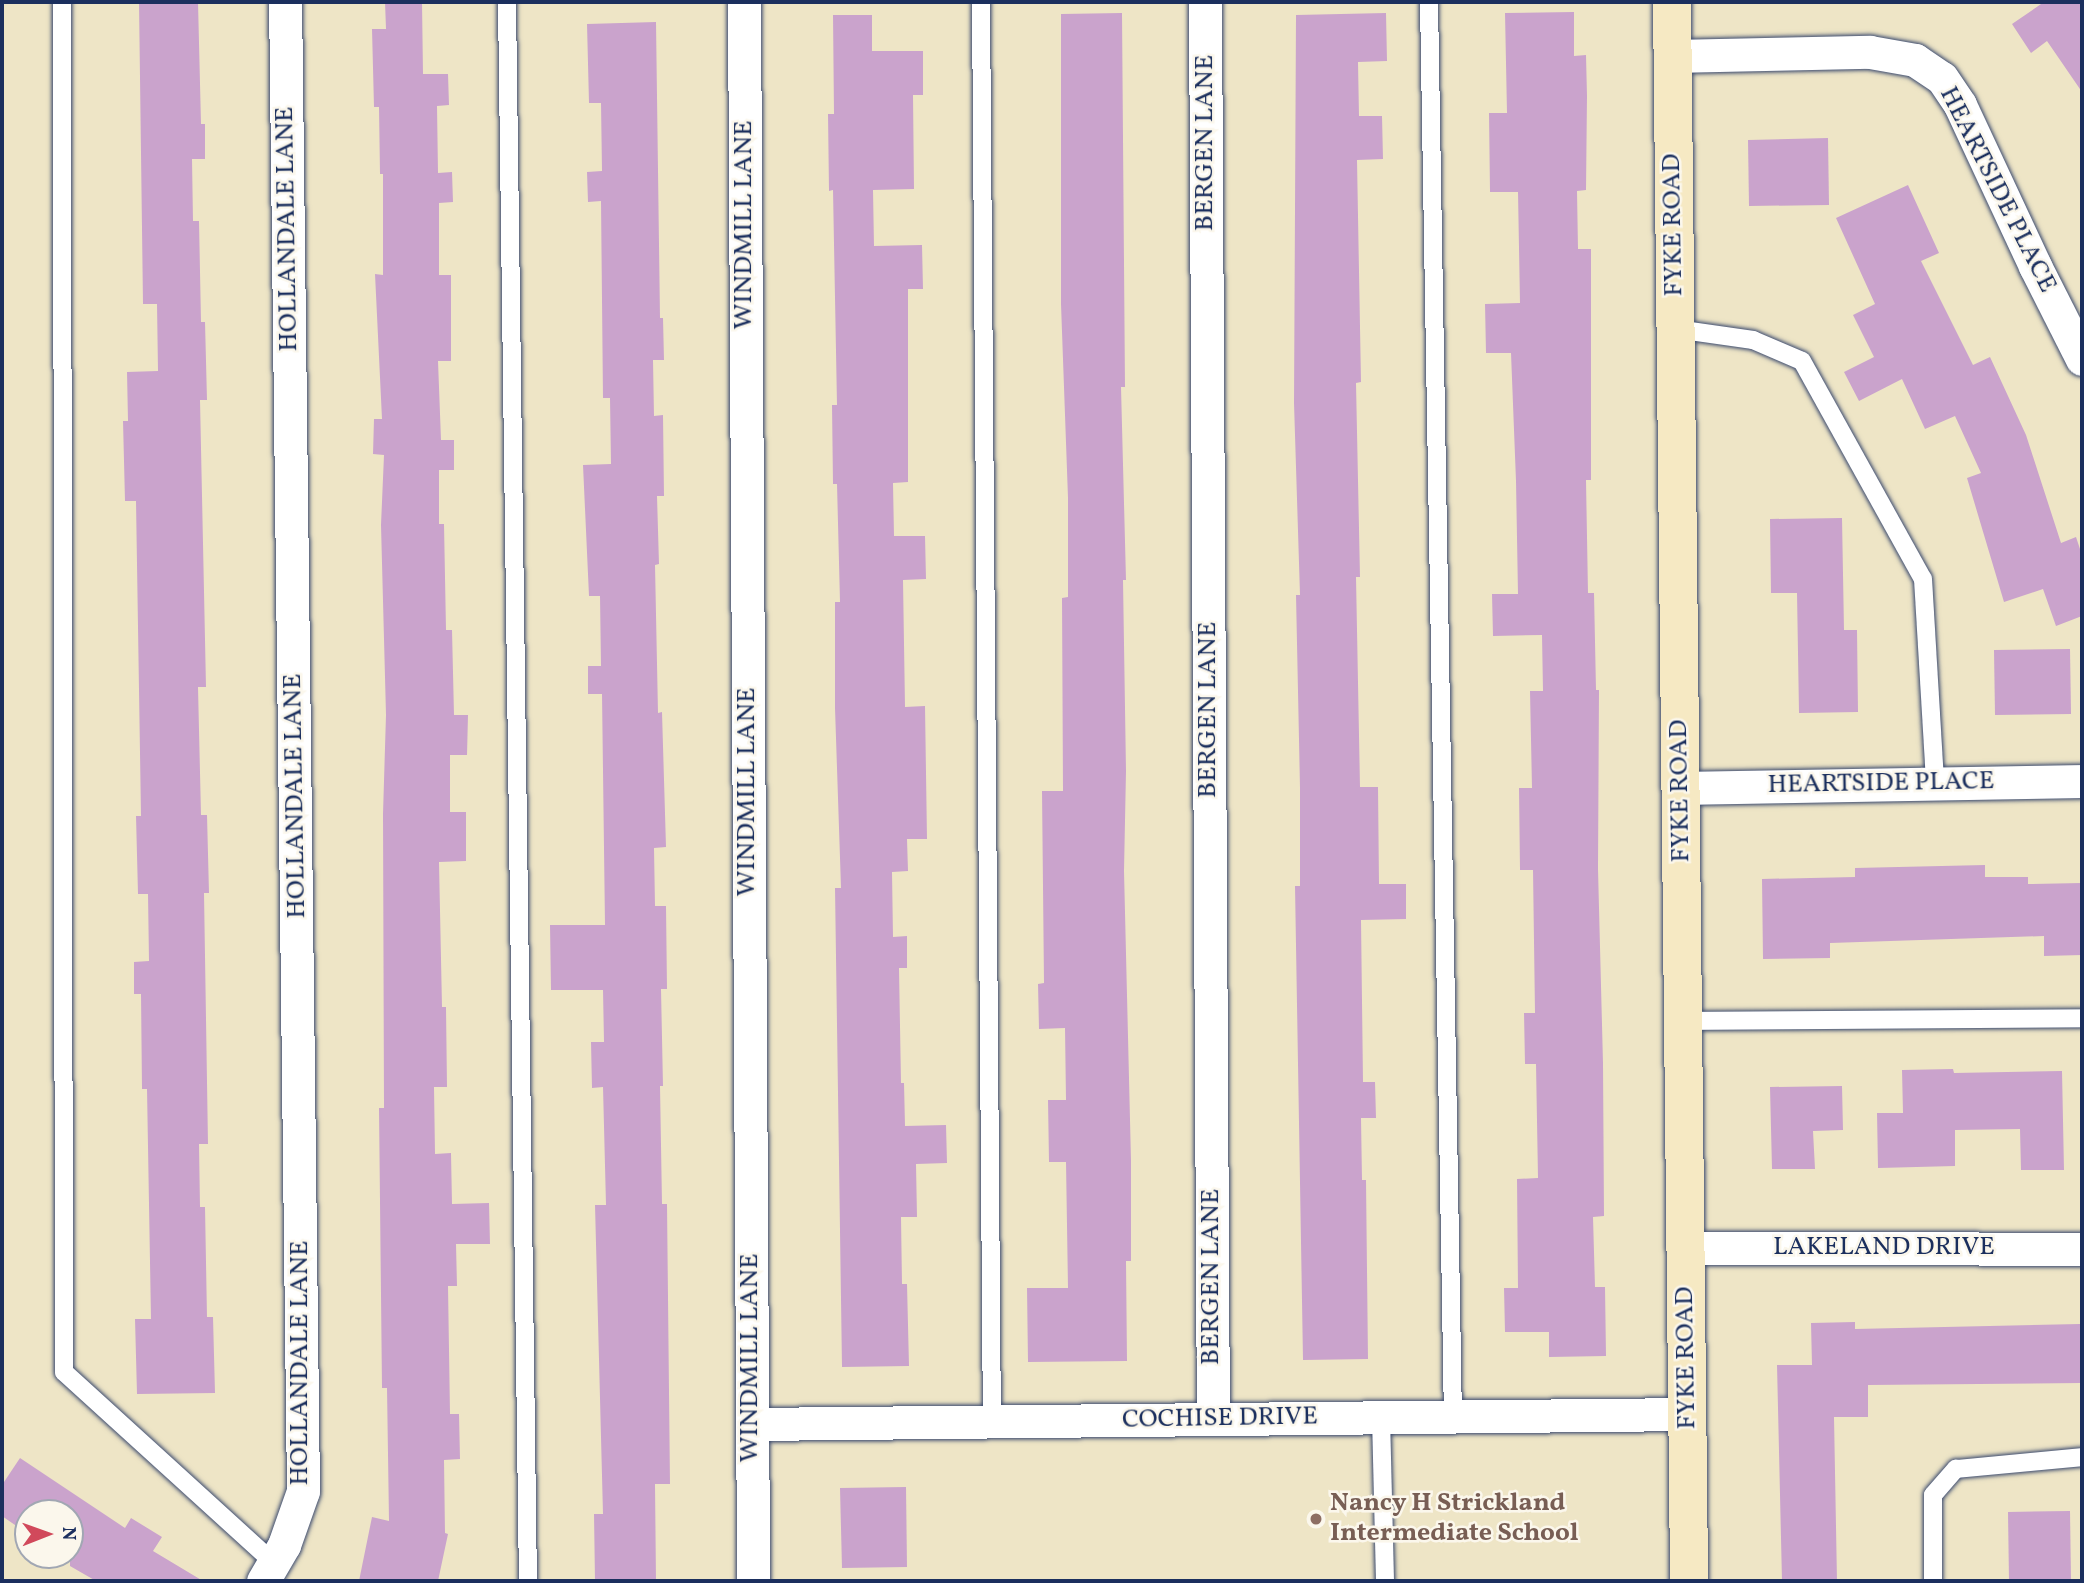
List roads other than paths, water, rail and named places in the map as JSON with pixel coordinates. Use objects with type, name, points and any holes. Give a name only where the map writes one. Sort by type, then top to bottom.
[{"type":"street","name":"HOLLANDALE LANE","points":[[269,1572],[285,1545],[303,1491],[285,2]]},
{"type":"street","name":"WINDMILL LANE","points":[[744,2],[752,1581]]},
{"type":"street","name":"BERGEN LANE","points":[[1205,2],[1213,1419]]},
{"type":"street","name":"FYKE ROAD","points":[[1672,2],[1689,1581]]},
{"type":"street","name":"HEARTSIDE PLACE","points":[[1672,56],[1870,52],[1915,60],[1942,78],[1960,105],[2035,266],[2082,359]]},
{"type":"street","name":"HEARTSIDE PLACE","points":[[1681,788],[2082,780]]},
{"type":"street","name":"LAKELAND DRIVE","points":[[1686,1248],[2082,1249]]},
{"type":"street","name":"COCHISE DRIVE","points":[[752,1424],[1688,1414]]},
{"type":"lane","points":[[61,2],[64,1372],[269,1572]]},
{"type":"lane","points":[[507,2],[528,1581]]},
{"type":"lane","points":[[981,2],[992,1421]]},
{"type":"lane","points":[[1429,2],[1453,1416]]},
{"type":"lane","points":[[1675,329],[1753,340],[1802,361],[1923,579],[1935,783]]},
{"type":"lane","points":[[1684,1021],[2082,1018]]},
{"type":"lane","points":[[1381,1417],[1385,1581]]},
{"type":"lane","points":[[1933,1581],[1933,1495],[1956,1469],[2082,1457]]},
{"type":"place","name":"Nancy H Strickland Intermediate School","points":[[1316,1519]]}]
